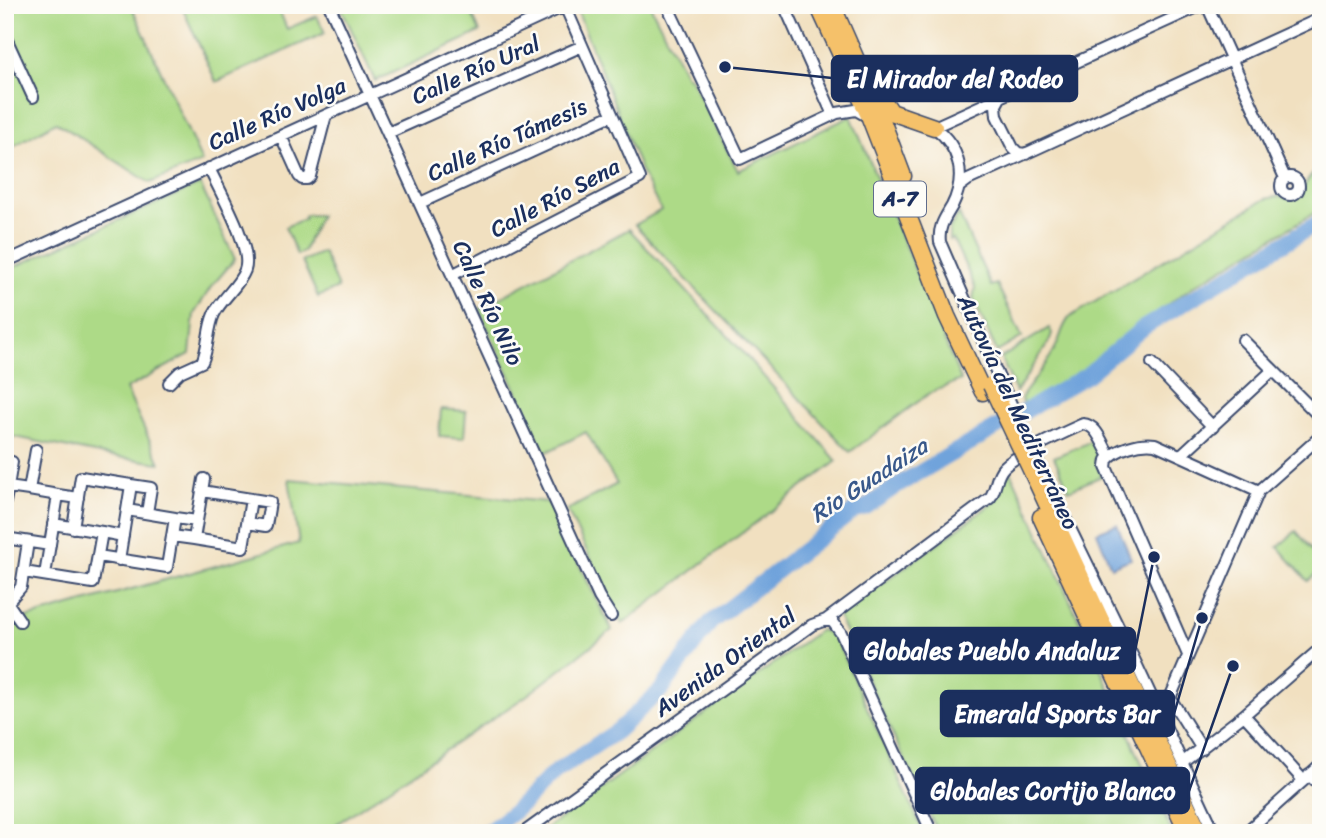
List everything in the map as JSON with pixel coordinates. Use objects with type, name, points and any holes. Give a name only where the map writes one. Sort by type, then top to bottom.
[{"type":"highway","name":"Autovía del Mediterráneo","points":[[818,5],[870,118],[947,316],[991,385]]},
{"type":"highway","name":"Autovía del Mediterráneo","points":[[831,5],[877,107],[932,252],[991,385],[1200,832]]},
{"type":"highway","points":[[852,49],[866,66],[888,109],[934,127]]},
{"type":"highway","name":"Autovía del Mediterráneo","points":[[1033,474],[1168,792],[1200,832]]},
{"type":"highway","points":[[1168,792],[1173,817],[1180,833]]},
{"type":"street","name":"Calle Río Nilo","points":[[329,5],[599,597],[611,616]]},
{"type":"street","points":[[667,5],[740,159],[835,114],[850,103],[853,96],[824,30],[818,5]]},
{"type":"street","points":[[784,5],[835,114]]},
{"type":"street","points":[[991,385],[940,242],[942,221],[960,186],[960,170],[955,151],[946,136],[934,127],[1202,5]]},
{"type":"street","points":[[1208,5],[1285,178]]},
{"type":"street","name":"Calle Río Volga","points":[[5,262],[566,6]]},
{"type":"street","points":[[566,6],[612,115]]},
{"type":"street","points":[[960,186],[1321,18]]},
{"type":"street","points":[[5,36],[33,97]]},
{"type":"street","name":"Calle Río Ural","points":[[387,133],[582,46]]},
{"type":"street","points":[[1001,96],[996,105],[998,116],[1013,148],[1018,153],[1026,154]]},
{"type":"street","points":[[835,114],[856,110],[870,118]]},
{"type":"street","points":[[281,136],[299,176],[307,179],[327,115]]},
{"type":"street","name":"Calle Río Sena","points":[[452,275],[639,178],[612,115]]},
{"type":"street","name":"Calle Río Támesis","points":[[419,203],[612,115]]},
{"type":"street","points":[[169,383],[180,372],[202,362],[213,317],[245,271],[247,263],[240,236],[209,168]]},
{"type":"street","points":[[1243,340],[1321,418]]},
{"type":"street","points":[[1152,363],[1213,427]]},
{"type":"street","points":[[1181,455],[1273,370]]},
{"type":"street","points":[[826,620],[990,498],[998,476],[1006,465],[1083,424],[1094,428],[1110,456]]},
{"type":"street","points":[[1156,709],[1170,698],[1259,491],[1321,436]]},
{"type":"street","points":[[1188,655],[1106,467],[1107,460],[1110,456],[1143,442],[1155,444],[1259,491]]},
{"type":"street","points":[[29,490],[36,450]]},
{"type":"street","points":[[5,502],[8,462],[33,466]]},
{"type":"street","points":[[1033,474],[1133,657],[1182,763],[1200,832]]},
{"type":"street","points":[[73,528],[81,477],[151,488],[147,513]]},
{"type":"street","points":[[194,539],[204,479]]},
{"type":"street","points":[[119,560],[131,485]]},
{"type":"street","points":[[8,487],[78,498]]},
{"type":"street","points":[[202,491],[270,502],[266,526],[247,523]]},
{"type":"street","points":[[45,575],[58,495]]},
{"type":"street","points":[[172,536],[243,547],[251,499]]},
{"type":"street","points":[[127,510],[197,521]]},
{"type":"street","points":[[98,556],[167,567],[175,518]]},
{"type":"street","points":[[53,524],[123,536]]},
{"type":"street","points":[[24,572],[93,583],[102,532]]},
{"type":"street","points":[[5,538],[50,545]]},
{"type":"street","points":[[20,621],[6,601],[21,587],[29,542]]},
{"type":"street","name":"Avenida Oriental","points":[[523,833],[812,625],[826,620],[838,627],[841,633],[932,833]]},
{"type":"street","points":[[1182,763],[1244,715],[1321,648]]},
{"type":"street","points":[[1170,698],[1202,749]]},
{"type":"street","points":[[1244,715],[1306,777],[1321,788]]},
{"type":"street","points":[[1245,833],[1321,765]]},
{"type":"green space","points":[[5,5],[131,5],[202,162],[150,183],[56,122],[5,151]]},
{"type":"green space","points":[[181,5],[277,5],[287,29],[317,16],[325,33],[216,82]]},
{"type":"green space","points":[[340,5],[468,5],[480,32],[375,81]]},
{"type":"green space","points":[[588,5],[650,5],[738,171],[851,116],[961,380],[930,393],[850,452],[635,225],[661,210],[643,176],[577,10]]},
{"type":"green space","points":[[1321,168],[1321,209],[1195,285],[1147,319],[1110,352],[1076,377],[1025,407],[1021,398],[1051,357],[1070,317],[1265,199],[1280,196],[1291,199]]},
{"type":"green space","points":[[200,184],[235,259],[211,287],[194,314],[190,354],[126,389],[160,463],[109,456],[5,435],[5,271]]},
{"type":"green space","points":[[959,214],[991,286],[997,284],[1022,337],[997,352],[973,299],[975,287],[953,239],[949,240],[949,230]]},
{"type":"green space","points":[[305,215],[320,215],[303,252],[297,255],[285,227],[304,219]]},
{"type":"green space","points":[[629,229],[740,349],[837,461],[622,624],[567,510],[617,484],[586,432],[545,453],[479,309]]},
{"type":"green space","points":[[323,252],[338,288],[318,297],[302,261]]},
{"type":"green space","points":[[1049,328],[1052,333],[1049,342],[1016,392],[1001,358]]},
{"type":"green space","points":[[441,409],[466,411],[464,438],[439,436]]},
{"type":"green space","points":[[1094,440],[1101,457],[1095,460],[1102,476],[1069,490],[1054,457]]},
{"type":"green space","points":[[1009,468],[1085,633],[1172,833],[938,833],[838,616],[994,502]]},
{"type":"green space","points":[[289,479],[548,502],[612,630],[526,696],[323,833],[5,833],[5,607],[15,621],[299,543]]},
{"type":"green space","points":[[1296,531],[1321,560],[1321,569],[1308,581],[1278,547]]},
{"type":"green space","points":[[820,630],[834,635],[924,833],[540,833]]},
{"type":"water","points":[[1117,524],[1131,559],[1111,567],[1097,532]]},
{"type":"waterway","name":"Rio Guadaiza","points":[[486,833],[515,811],[554,773],[617,731],[662,689],[710,623],[855,510],[866,507],[898,485],[1087,375],[1143,328],[1321,221]]},
{"type":"place","name":"El Mirador del Rodeo","points":[[725,67]]},
{"type":"place","name":"Globales Pueblo Andaluz","points":[[1154,557]]},
{"type":"place","name":"Emerald Sports Bar","points":[[1202,618]]},
{"type":"place","name":"Globales Cortijo Blanco","points":[[1233,666]]}]
